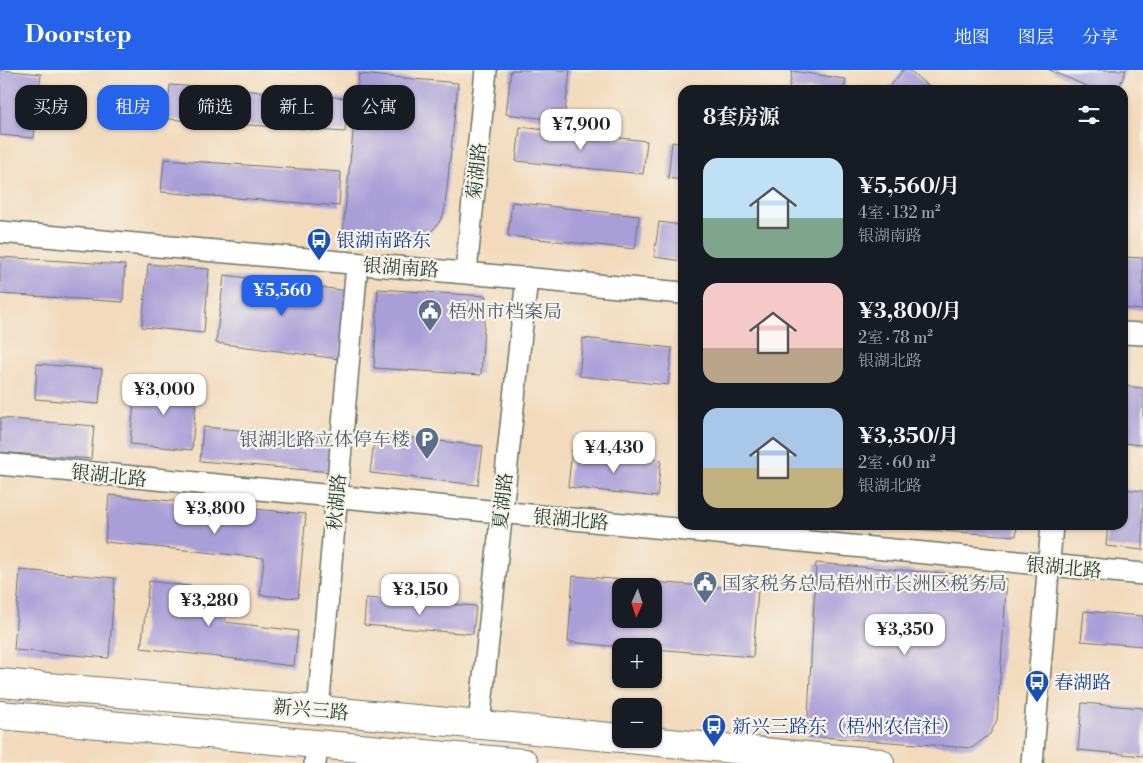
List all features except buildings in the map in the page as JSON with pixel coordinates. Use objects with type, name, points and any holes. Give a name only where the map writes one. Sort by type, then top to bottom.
[{"type":"main road","name":"新兴三路","points":[[0,683],[612,737]]},
{"type":"main road","name":"新兴三路","points":[[0,715],[316,753],[524,763]]},
{"type":"main road","points":[[662,742],[880,763]]},
{"type":"street","name":"菊湖路","points":[[466,272],[486,70]]},
{"type":"street","name":"银湖南路","points":[[0,232],[466,272],[678,293]]},
{"type":"street","name":"秋湖路","points":[[318,710],[357,264]]},
{"type":"street","name":"夏湖路","points":[[479,724],[527,278]]},
{"type":"street","points":[[1128,333],[1143,334]]},
{"type":"street","name":"银湖北路","points":[[0,464],[678,529]]},
{"type":"street","name":"银湖北路","points":[[687,530],[1143,574]]},
{"type":"street","points":[[1032,763],[1052,530]]},
{"type":"place","name":"银湖南路东","points":[[319,261]]},
{"type":"place","name":"梧州市档案局","points":[[430,332]]},
{"type":"place","name":"银湖北路立体停车楼","points":[[427,460]]},
{"type":"place","name":"国家税务总局梧州市长洲区税务局","points":[[705,604]]},
{"type":"place","name":"春湖路","points":[[1037,703]]},
{"type":"place","name":"新兴三路东（梧州农信社）","points":[[714,747]]}]
